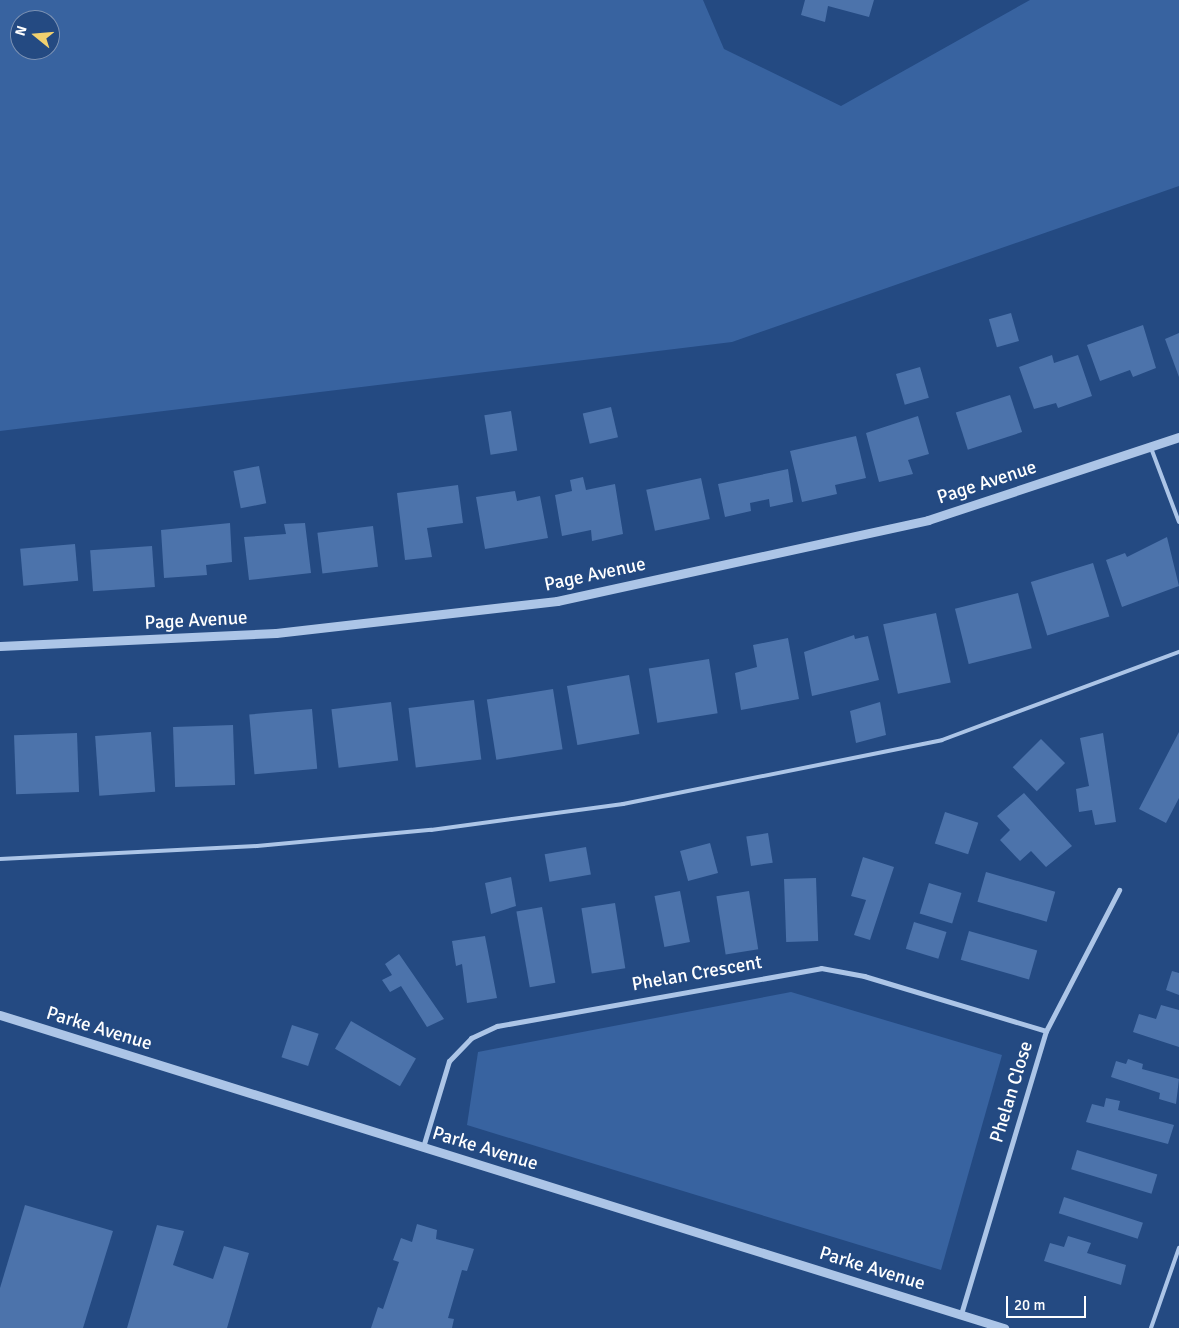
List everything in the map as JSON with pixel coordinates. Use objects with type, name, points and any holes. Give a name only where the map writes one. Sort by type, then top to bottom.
[{"type":"street","name":"Page Avenue","points":[[0,646],[276,633],[557,601],[928,520],[1151,448],[1179,437]]},
{"type":"street","name":"Phelan Close","points":[[961,1314],[1046,1031],[1119,890]]},
{"type":"street","name":"Phelan Crescent","points":[[423,1147],[449,1061],[471,1038],[507,1024],[822,968],[864,976],[1046,1031]]},
{"type":"street","name":"Parke Avenue","points":[[0,1015],[1004,1328]]},
{"type":"lane","points":[[1151,448],[1179,522]]},
{"type":"lane","points":[[0,859],[257,846],[431,830],[623,804],[942,740],[1179,652]]},
{"type":"lane","points":[[1152,1328],[1179,1248]]},
{"type":"shaded area","points":[[0,0],[703,0],[724,49],[841,106],[1030,0],[1179,0],[1179,186],[732,342],[0,431]]},
{"type":"shaded area","points":[[791,992],[1002,1055],[941,1270],[467,1125],[478,1052]]},
{"type":"building","points":[[805,0],[874,0],[869,17],[828,6],[825,22],[801,15]]},
{"type":"building","points":[[1011,313],[1019,341],[997,347],[989,319]]},
{"type":"building","points":[[1143,325],[1156,368],[1133,377],[1130,370],[1100,381],[1087,345]]},
{"type":"building","points":[[1179,333],[1179,377],[1165,339]]},
{"type":"building","points":[[1052,355],[1054,363],[1078,355],[1092,396],[1058,408],[1056,403],[1034,409],[1019,367]]},
{"type":"building","points":[[920,367],[929,398],[905,405],[896,374]]},
{"type":"building","points":[[1010,395],[1022,432],[968,450],[956,413]]},
{"type":"building","points":[[611,407],[618,437],[590,444],[583,414]]},
{"type":"building","points":[[511,411],[517,451],[491,455],[484,415]]},
{"type":"building","points":[[918,416],[929,454],[908,460],[913,474],[879,482],[866,433]]},
{"type":"building","points":[[856,436],[866,478],[835,485],[837,494],[802,502],[790,451]]},
{"type":"building","points":[[259,466],[266,503],[241,508],[233,471]]},
{"type":"building","points":[[788,469],[793,502],[770,507],[769,499],[750,503],[751,511],[725,517],[718,484]]},
{"type":"building","points":[[583,477],[586,490],[615,484],[623,534],[592,541],[591,530],[562,536],[555,495],[572,491],[570,480]]},
{"type":"building","points":[[701,478],[710,519],[655,531],[646,490]]},
{"type":"building","points":[[458,485],[463,523],[427,528],[432,557],[405,560],[397,493]]},
{"type":"building","points":[[515,491],[517,501],[540,496],[548,538],[485,549],[476,497]]},
{"type":"building","points":[[230,523],[232,562],[206,565],[207,575],[164,578],[161,530]]},
{"type":"building","points":[[305,523],[311,573],[249,580],[244,537],[286,534],[284,524]]},
{"type":"building","points":[[373,526],[378,567],[322,574],[317,533]]},
{"type":"building","points":[[1167,537],[1179,586],[1122,607],[1106,560],[1125,553],[1127,557]]},
{"type":"building","points":[[75,544],[78,581],[23,586],[20,549]]},
{"type":"building","points":[[152,546],[155,587],[93,591],[90,550]]},
{"type":"building","points":[[1093,563],[1109,617],[1047,636],[1031,582]]},
{"type":"building","points":[[1018,593],[1032,648],[969,664],[955,609]]},
{"type":"building","points":[[936,613],[951,682],[898,694],[883,624]]},
{"type":"building","points":[[854,635],[855,639],[868,636],[879,680],[812,696],[804,652]]},
{"type":"building","points":[[788,638],[799,699],[741,710],[735,673],[757,667],[753,645]]},
{"type":"building","points":[[709,659],[718,713],[657,723],[649,669]]},
{"type":"building","points":[[629,675],[639,734],[577,745],[567,686]]},
{"type":"building","points":[[553,689],[563,749],[496,760],[487,699]]},
{"type":"building","points":[[474,700],[481,760],[416,768],[408,708]]},
{"type":"building","points":[[391,702],[398,761],[339,768],[331,709]]},
{"type":"building","points":[[880,702],[886,735],[856,743],[850,711]]},
{"type":"building","points":[[312,709],[317,769],[254,774],[249,714]]},
{"type":"building","points":[[233,725],[235,785],[175,787],[173,727]]},
{"type":"building","points":[[151,732],[155,792],[99,796],[95,736]]},
{"type":"building","points":[[1179,732],[1179,798],[1166,823],[1139,809]]},
{"type":"building","points":[[77,733],[79,792],[16,794],[14,735]]},
{"type":"building","points":[[1103,733],[1116,822],[1095,825],[1092,810],[1079,812],[1076,789],[1089,786],[1080,738]]},
{"type":"building","points":[[1041,739],[1065,763],[1037,791],[1013,767]]},
{"type":"building","points":[[1024,793],[1072,846],[1046,867],[1031,851],[1020,861],[1000,840],[1010,830],[997,816]]},
{"type":"building","points":[[945,812],[978,823],[968,854],[935,843]]},
{"type":"building","points":[[768,833],[773,863],[751,866],[746,836]]},
{"type":"building","points":[[710,843],[718,873],[688,881],[680,851]]},
{"type":"building","points":[[586,847],[591,875],[550,882],[545,854]]},
{"type":"building","points":[[863,857],[894,867],[870,940],[854,935],[866,900],[851,896]]},
{"type":"building","points":[[986,872],[1055,892],[1047,922],[977,902]]},
{"type":"building","points":[[511,877],[516,906],[491,914],[485,883]]},
{"type":"building","points":[[816,878],[818,941],[786,942],[784,879]]},
{"type":"building","points":[[929,883],[962,893],[952,924],[920,914]]},
{"type":"building","points":[[680,891],[690,942],[664,947],[654,896]]},
{"type":"building","points":[[749,891],[758,949],[726,954],[716,896]]},
{"type":"building","points":[[615,903],[625,968],[592,974],[581,908]]},
{"type":"building","points":[[542,907],[555,983],[530,987],[516,912]]},
{"type":"building","points":[[914,922],[947,932],[938,959],[906,949]]},
{"type":"building","points":[[969,931],[1037,951],[1029,979],[961,960]]},
{"type":"building","points":[[485,936],[497,998],[467,1003],[462,964],[456,966],[452,941]]},
{"type":"building","points":[[399,954],[444,1019],[427,1027],[401,986],[390,992],[382,980],[392,975],[385,964]]},
{"type":"building","points":[[1172,971],[1179,973],[1179,995],[1166,990]]},
{"type":"building","points":[[1161,1005],[1179,1010],[1179,1047],[1133,1032],[1139,1014],[1156,1019]]},
{"type":"building","points":[[351,1021],[416,1058],[400,1086],[335,1049]]},
{"type":"building","points":[[292,1025],[319,1034],[308,1066],[281,1057]]},
{"type":"building","points":[[1128,1059],[1143,1064],[1142,1069],[1179,1079],[1176,1104],[1159,1099],[1160,1093],[1111,1077],[1116,1061],[1126,1064]]},
{"type":"building","points":[[1106,1098],[1120,1101],[1118,1110],[1174,1125],[1168,1144],[1086,1122],[1092,1104],[1104,1107]]},
{"type":"building","points":[[1077,1150],[1157,1175],[1151,1194],[1071,1169]]},
{"type":"building","points":[[1064,1197],[1143,1223],[1138,1239],[1059,1213]]},
{"type":"building","points":[[25,1205],[113,1231],[83,1328],[0,1328],[0,1288]]},
{"type":"building","points":[[417,1224],[437,1230],[436,1239],[474,1249],[467,1271],[462,1270],[448,1318],[454,1319],[452,1328],[371,1328],[378,1307],[383,1309],[399,1262],[393,1260],[401,1238],[412,1242]]},
{"type":"building","points":[[157,1225],[184,1231],[173,1265],[213,1279],[224,1246],[249,1253],[227,1328],[127,1328]]},
{"type":"building","points":[[1068,1236],[1091,1243],[1087,1253],[1126,1265],[1121,1285],[1044,1261],[1050,1243],[1064,1247]]}]
